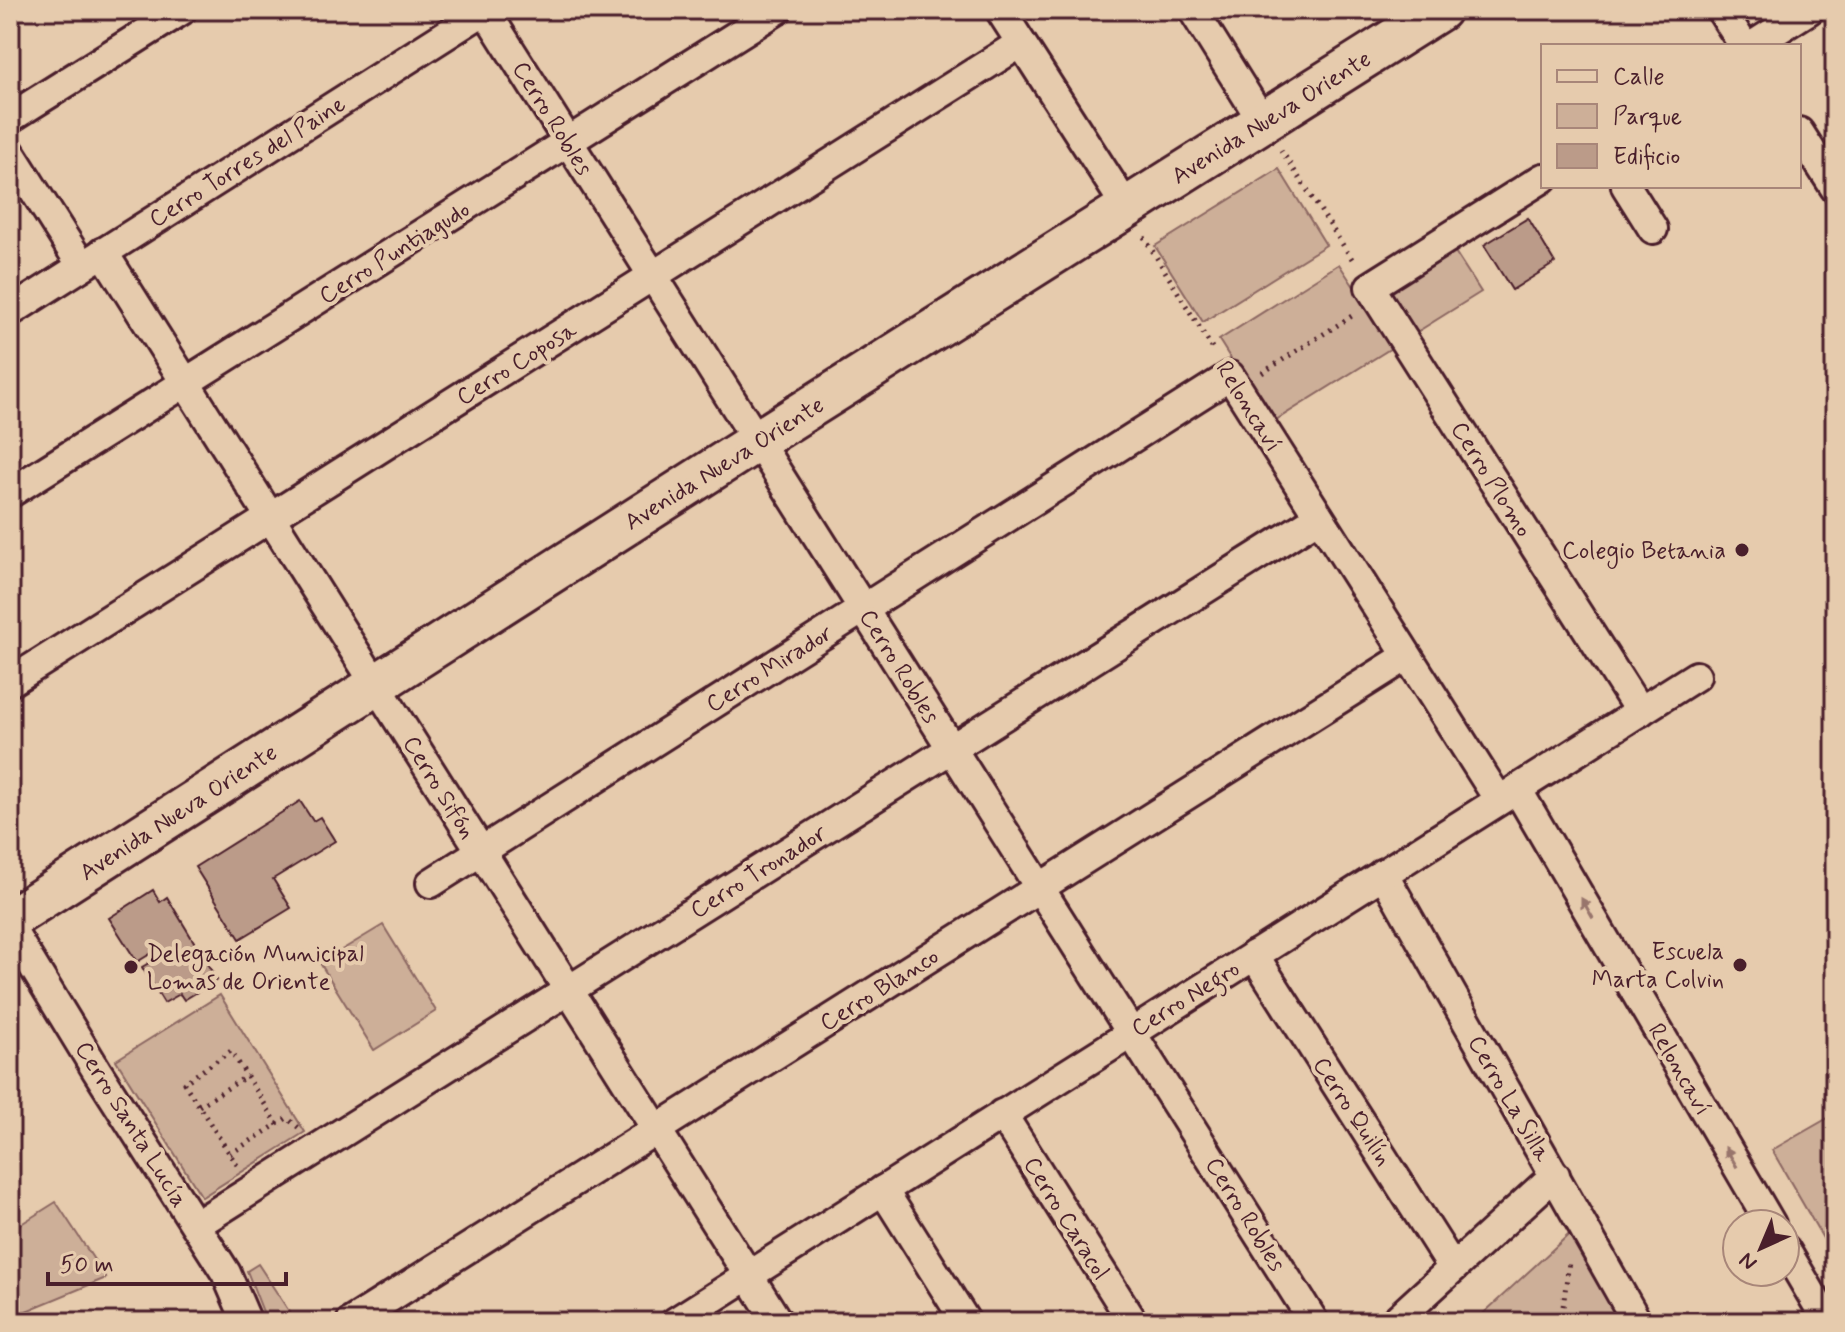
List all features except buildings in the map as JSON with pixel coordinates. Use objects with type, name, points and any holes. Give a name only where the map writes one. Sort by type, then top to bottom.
[{"type":"street","points":[[10,118],[182,10]]},
{"type":"street","name":"Cerro Robles","points":[[485,10],[1314,1322]]},
{"type":"street","name":"Cerro Torres del Paine","points":[[10,312],[485,10]]},
{"type":"street","name":"Cerro Puntiagudo","points":[[10,493],[777,10]]},
{"type":"street","points":[[1000,10],[1127,208]]},
{"type":"street","points":[[1193,10],[1263,122]]},
{"type":"street","name":"Avenida Nueva Oriente","points":[[10,919],[757,441],[1440,10]]},
{"type":"street","points":[[1721,10],[1743,44]]},
{"type":"street","points":[[1755,44],[1809,10]]},
{"type":"street","name":"Cerro Coposa","points":[[10,682],[1021,43]]},
{"type":"street","points":[[1801,135],[1833,179]]},
{"type":"street","name":"Cerro Sifón","points":[[10,152],[185,383],[778,1322]]},
{"type":"street","points":[[1374,294],[1541,179]]},
{"type":"street","points":[[1627,188],[1653,229]]},
{"type":"street","name":"Cerro Plomo","points":[[1374,294],[1640,712]]},
{"type":"street","name":"Reloncaví","points":[[1233,382],[1407,656],[1508,795],[1761,1208]]},
{"type":"street","name":"Cerro Mirador","points":[[431,883],[863,608],[1233,382]]},
{"type":"street","name":"Cerro Tronador","points":[[196,1225],[1319,517]]},
{"type":"street","name":"Cerro Blanco","points":[[351,1322],[1407,656]]},
{"type":"street","name":"Cerro Negro","points":[[675,1322],[1696,676]]},
{"type":"street","name":"Cerro La Silla","points":[[1383,873],[1637,1322]]},
{"type":"street","name":"Cerro Santa Lucía","points":[[10,928],[226,1273],[247,1322]]},
{"type":"street","name":"Cerro Quilín","points":[[1254,955],[1453,1268]]},
{"type":"street","name":"Cerro Caracol","points":[[1002,1114],[1133,1322]]},
{"type":"street","points":[[1394,1322],[1555,1175]]},
{"type":"street","points":[[883,1190],[966,1322]]},
{"type":"street","points":[[1801,1276],[1828,1322]]},
{"type":"path","points":[[1233,382],[1374,294],[1263,122]]},
{"type":"path","name":"Reloncaví","points":[[1127,208],[1233,382]]},
{"type":"path","points":[[253,1189],[184,1083],[231,1051],[278,1125]]},
{"type":"path","points":[[199,1106],[247,1076]]},
{"type":"path","points":[[230,1154],[287,1118],[320,1147]]},
{"type":"path","points":[[1561,1322],[1569,1260],[1582,1224]]},
{"type":"green space","points":[[1279,169],[1326,245],[1203,322],[1155,246]]},
{"type":"green space","points":[[1452,247],[1481,292],[1271,423],[1219,340],[1339,264],[1364,302]]},
{"type":"green space","points":[[383,925],[436,1011],[374,1050],[320,963]]},
{"type":"green space","points":[[220,995],[305,1132],[202,1197],[116,1060]]},
{"type":"green space","points":[[1835,1114],[1835,1259],[1772,1150]]},
{"type":"green space","points":[[56,1202],[106,1278],[21,1313],[24,1322],[10,1322],[10,1231]]},
{"type":"green space","points":[[1577,1227],[1622,1322],[1474,1322]]},
{"type":"green space","points":[[258,1264],[296,1322],[267,1322],[247,1271]]},
{"type":"place","name":"Colegio Betania","points":[[1742,550]]},
{"type":"place","name":"Escuela Marta Colvin","points":[[1740,965]]},
{"type":"place","name":"Delegación Municipal Lomas de Oriente","points":[[131,967]]}]
